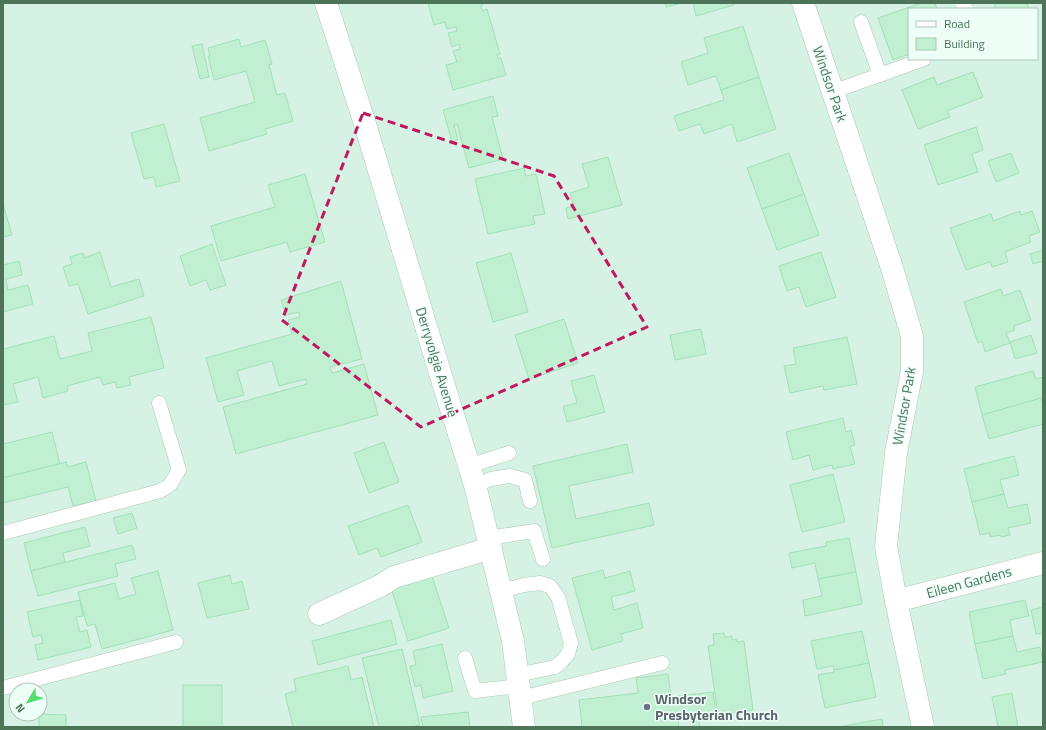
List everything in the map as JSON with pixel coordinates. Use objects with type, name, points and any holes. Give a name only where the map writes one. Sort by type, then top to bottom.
[{"type":"street","name":"Derryvolgie Avenue","points":[[326,3],[365,124],[472,475],[513,641],[524,727]]},
{"type":"street","name":"Windsor Park","points":[[802,3],[892,268],[912,336],[912,371],[896,453],[886,546],[896,601],[923,727]]},
{"type":"street","points":[[320,614],[380,586],[394,577],[490,543]]},
{"type":"street","name":"Eileen Gardens","points":[[896,601],[1043,563]]},
{"type":"lane","points":[[861,22],[880,75]]},
{"type":"lane","points":[[832,92],[921,60]]},
{"type":"lane","points":[[3,533],[160,491],[170,485],[179,470],[159,403]]},
{"type":"lane","points":[[472,475],[509,453]]},
{"type":"lane","points":[[472,475],[492,479],[510,476],[525,480],[530,501]]},
{"type":"lane","points":[[490,543],[534,531],[543,559]]},
{"type":"lane","points":[[501,591],[524,585],[540,583],[550,586],[558,597],[571,644],[568,654],[555,667],[519,687]]},
{"type":"lane","points":[[3,688],[176,642]]},
{"type":"lane","points":[[465,658],[475,691],[519,687],[662,663]]},
{"type":"highlighted area","points":[[363,113],[554,176],[647,327],[421,427],[282,320]]},
{"type":"shaded area","points":[[3,3],[1043,3],[1043,727],[3,727]]},
{"type":"building","points":[[428,3],[485,3],[481,5],[482,11],[487,9],[500,54],[497,55],[498,59],[501,58],[506,75],[453,90],[446,65],[457,62],[453,51],[460,49],[459,44],[452,47],[448,33],[457,31],[456,27],[447,29],[445,22],[434,25]]},
{"type":"building","points":[[665,3],[682,3],[666,7]]},
{"type":"building","points":[[693,3],[734,3],[734,5],[696,16]]},
{"type":"building","points":[[921,3],[935,3],[937,8],[908,8],[908,54],[893,60],[878,18]]},
{"type":"building","points":[[994,3],[1027,3],[1029,8],[996,8]]},
{"type":"building","points":[[743,26],[759,77],[721,90],[716,76],[688,85],[681,62],[708,53],[704,38]]},
{"type":"building","points":[[239,39],[241,47],[265,40],[272,64],[269,65],[277,95],[285,93],[293,121],[265,129],[267,134],[209,151],[200,118],[255,102],[246,71],[214,80],[208,56],[210,56],[208,48]]},
{"type":"building","points":[[202,44],[209,77],[200,79],[192,46]]},
{"type":"building","points":[[973,72],[983,97],[947,111],[950,117],[918,129],[902,90],[934,77],[937,85]]},
{"type":"building","points":[[759,77],[776,129],[737,142],[732,124],[704,134],[700,124],[679,131],[674,116],[724,100],[721,90]]},
{"type":"building","points":[[493,96],[498,116],[492,117],[503,159],[469,168],[457,124],[454,125],[458,140],[452,142],[443,110]]},
{"type":"building","points":[[164,124],[180,181],[156,187],[154,177],[144,179],[131,133]]},
{"type":"building","points":[[976,127],[983,150],[972,154],[978,172],[938,185],[924,145]]},
{"type":"building","points":[[789,153],[804,194],[762,209],[747,168]]},
{"type":"building","points":[[1011,153],[1019,173],[996,182],[988,161]]},
{"type":"building","points":[[608,157],[622,205],[568,219],[566,208],[574,206],[570,193],[589,187],[582,164]]},
{"type":"building","points":[[524,168],[526,176],[536,174],[545,214],[533,216],[535,224],[488,234],[475,179]]},
{"type":"building","points":[[305,174],[325,242],[290,252],[287,242],[221,261],[211,226],[275,207],[268,185]]},
{"type":"building","points":[[804,194],[819,235],[777,250],[762,209]]},
{"type":"building","points":[[3,204],[12,235],[3,237]]},
{"type":"building","points":[[1020,211],[1021,215],[1032,211],[1040,232],[1029,236],[1031,242],[1005,252],[1008,262],[992,267],[990,262],[966,270],[950,228],[991,214],[993,221]]},
{"type":"building","points":[[212,244],[226,285],[210,290],[206,280],[190,286],[180,256]]},
{"type":"building","points":[[1043,250],[1043,261],[1033,264],[1030,254]]},
{"type":"building","points":[[100,252],[111,287],[139,279],[144,296],[88,314],[78,284],[69,286],[63,267],[72,264],[70,257],[83,253],[84,258]]},
{"type":"building","points":[[821,252],[836,297],[806,307],[799,287],[787,291],[779,266]]},
{"type":"building","points":[[511,253],[528,312],[493,322],[476,263]]},
{"type":"building","points":[[19,261],[22,275],[6,279],[8,290],[28,285],[33,304],[3,312],[3,265]]},
{"type":"building","points":[[341,281],[362,359],[330,367],[332,373],[364,364],[378,415],[236,454],[223,407],[307,384],[306,379],[279,386],[272,361],[237,371],[244,395],[218,402],[206,358],[292,334],[288,320],[300,317],[299,312],[286,315],[281,300]]},
{"type":"building","points":[[1001,289],[1003,296],[1020,290],[1031,320],[1014,326],[1015,330],[1006,333],[1010,343],[985,352],[982,341],[978,343],[964,302]]},
{"type":"building","points":[[151,317],[164,368],[129,377],[131,385],[117,388],[115,382],[103,385],[100,377],[67,386],[68,391],[43,398],[38,377],[13,384],[18,402],[3,405],[3,349],[54,336],[60,359],[92,351],[88,333]]},
{"type":"building","points":[[564,319],[578,363],[529,379],[515,335]]},
{"type":"building","points":[[701,329],[706,354],[675,360],[670,335]]},
{"type":"building","points":[[1031,335],[1037,353],[1015,359],[1010,342]]},
{"type":"building","points":[[847,337],[857,384],[824,390],[823,386],[790,393],[784,366],[796,364],[793,348]]},
{"type":"building","points":[[1033,371],[1036,379],[1043,377],[1043,398],[982,415],[975,387]]},
{"type":"building","points":[[594,375],[605,412],[567,422],[563,406],[577,403],[571,381]]},
{"type":"building","points":[[1041,398],[1043,405],[1043,424],[989,439],[982,415]]},
{"type":"building","points":[[843,418],[846,432],[851,430],[855,445],[850,446],[855,464],[833,469],[832,465],[813,470],[809,455],[793,460],[786,432]]},
{"type":"building","points":[[52,432],[60,464],[3,478],[3,444]]},
{"type":"building","points":[[384,442],[399,482],[369,493],[354,453]]},
{"type":"building","points":[[627,444],[633,472],[569,486],[576,519],[649,503],[654,525],[552,548],[533,466]]},
{"type":"building","points":[[1014,456],[1019,475],[1000,480],[1004,494],[972,502],[964,469]]},
{"type":"building","points":[[66,462],[68,467],[86,462],[96,501],[73,506],[68,487],[3,503],[3,478]]},
{"type":"building","points":[[833,474],[845,522],[802,532],[790,485]]},
{"type":"building","points":[[1004,494],[1008,508],[1027,504],[1031,523],[1008,528],[1010,535],[990,537],[990,533],[980,535],[972,502]]},
{"type":"building","points":[[408,505],[422,542],[381,557],[377,548],[359,555],[348,526]]},
{"type":"building","points":[[132,513],[137,528],[118,534],[113,518]]},
{"type":"building","points":[[85,527],[90,546],[63,553],[65,562],[31,571],[24,543]]},
{"type":"building","points":[[849,538],[856,572],[818,579],[815,563],[792,568],[789,553],[826,546],[826,542]]},
{"type":"building","points":[[132,545],[136,559],[115,564],[118,576],[38,596],[31,571]]},
{"type":"building","points":[[603,570],[605,578],[630,571],[635,591],[611,597],[614,610],[637,603],[643,628],[621,634],[623,641],[592,650],[572,578]]},
{"type":"building","points":[[158,571],[173,630],[102,649],[95,624],[87,626],[78,592],[115,583],[119,599],[136,594],[131,578]]},
{"type":"building","points":[[856,572],[862,604],[805,616],[803,600],[822,596],[818,579]]},
{"type":"building","points":[[431,573],[449,628],[408,641],[390,585]]},
{"type":"building","points":[[230,575],[232,584],[242,581],[249,609],[207,618],[198,583]]},
{"type":"building","points":[[80,600],[83,616],[76,617],[80,632],[87,630],[91,647],[38,660],[35,645],[43,643],[41,635],[33,637],[27,612]]},
{"type":"building","points":[[1025,600],[1029,616],[1010,620],[1013,636],[975,644],[969,612]]},
{"type":"building","points":[[1043,607],[1043,633],[1036,634],[1031,610]]},
{"type":"building","points":[[391,620],[397,644],[318,665],[312,641]]},
{"type":"building","points":[[862,631],[869,663],[834,670],[833,666],[817,669],[811,641]]},
{"type":"building","points":[[724,633],[725,637],[732,636],[732,640],[736,639],[737,642],[744,641],[753,710],[718,715],[708,646],[714,645],[713,634]]},
{"type":"building","points":[[1013,636],[1017,652],[1040,647],[1043,662],[1005,670],[1006,674],[983,679],[975,644]]},
{"type":"building","points":[[442,644],[453,691],[423,698],[421,685],[415,687],[410,666],[416,665],[413,651]]},
{"type":"building","points":[[402,649],[420,725],[411,727],[379,727],[362,658]]},
{"type":"building","points":[[869,663],[876,697],[825,708],[818,675],[834,672],[834,670]]},
{"type":"building","points":[[348,666],[351,680],[362,677],[374,727],[293,727],[285,694],[296,691],[294,679]]},
{"type":"building","name":"Windsor Presbyterian Church","points":[[668,674],[671,697],[713,692],[716,714],[699,717],[700,727],[693,727],[692,717],[678,719],[679,727],[582,727],[579,700],[638,693],[636,678]]},
{"type":"building","points":[[183,685],[222,685],[222,727],[183,727]]},
{"type":"building","points":[[1012,693],[1018,727],[998,727],[992,697]]},
{"type":"building","points":[[468,712],[470,727],[423,727],[421,717]]},
{"type":"building","points":[[48,714],[66,715],[66,727],[39,727],[39,722],[48,722]]},
{"type":"building","points":[[882,719],[883,727],[838,727]]},
{"type":"place","name":"Windsor Presbyterian Church","points":[[647,707]]}]
